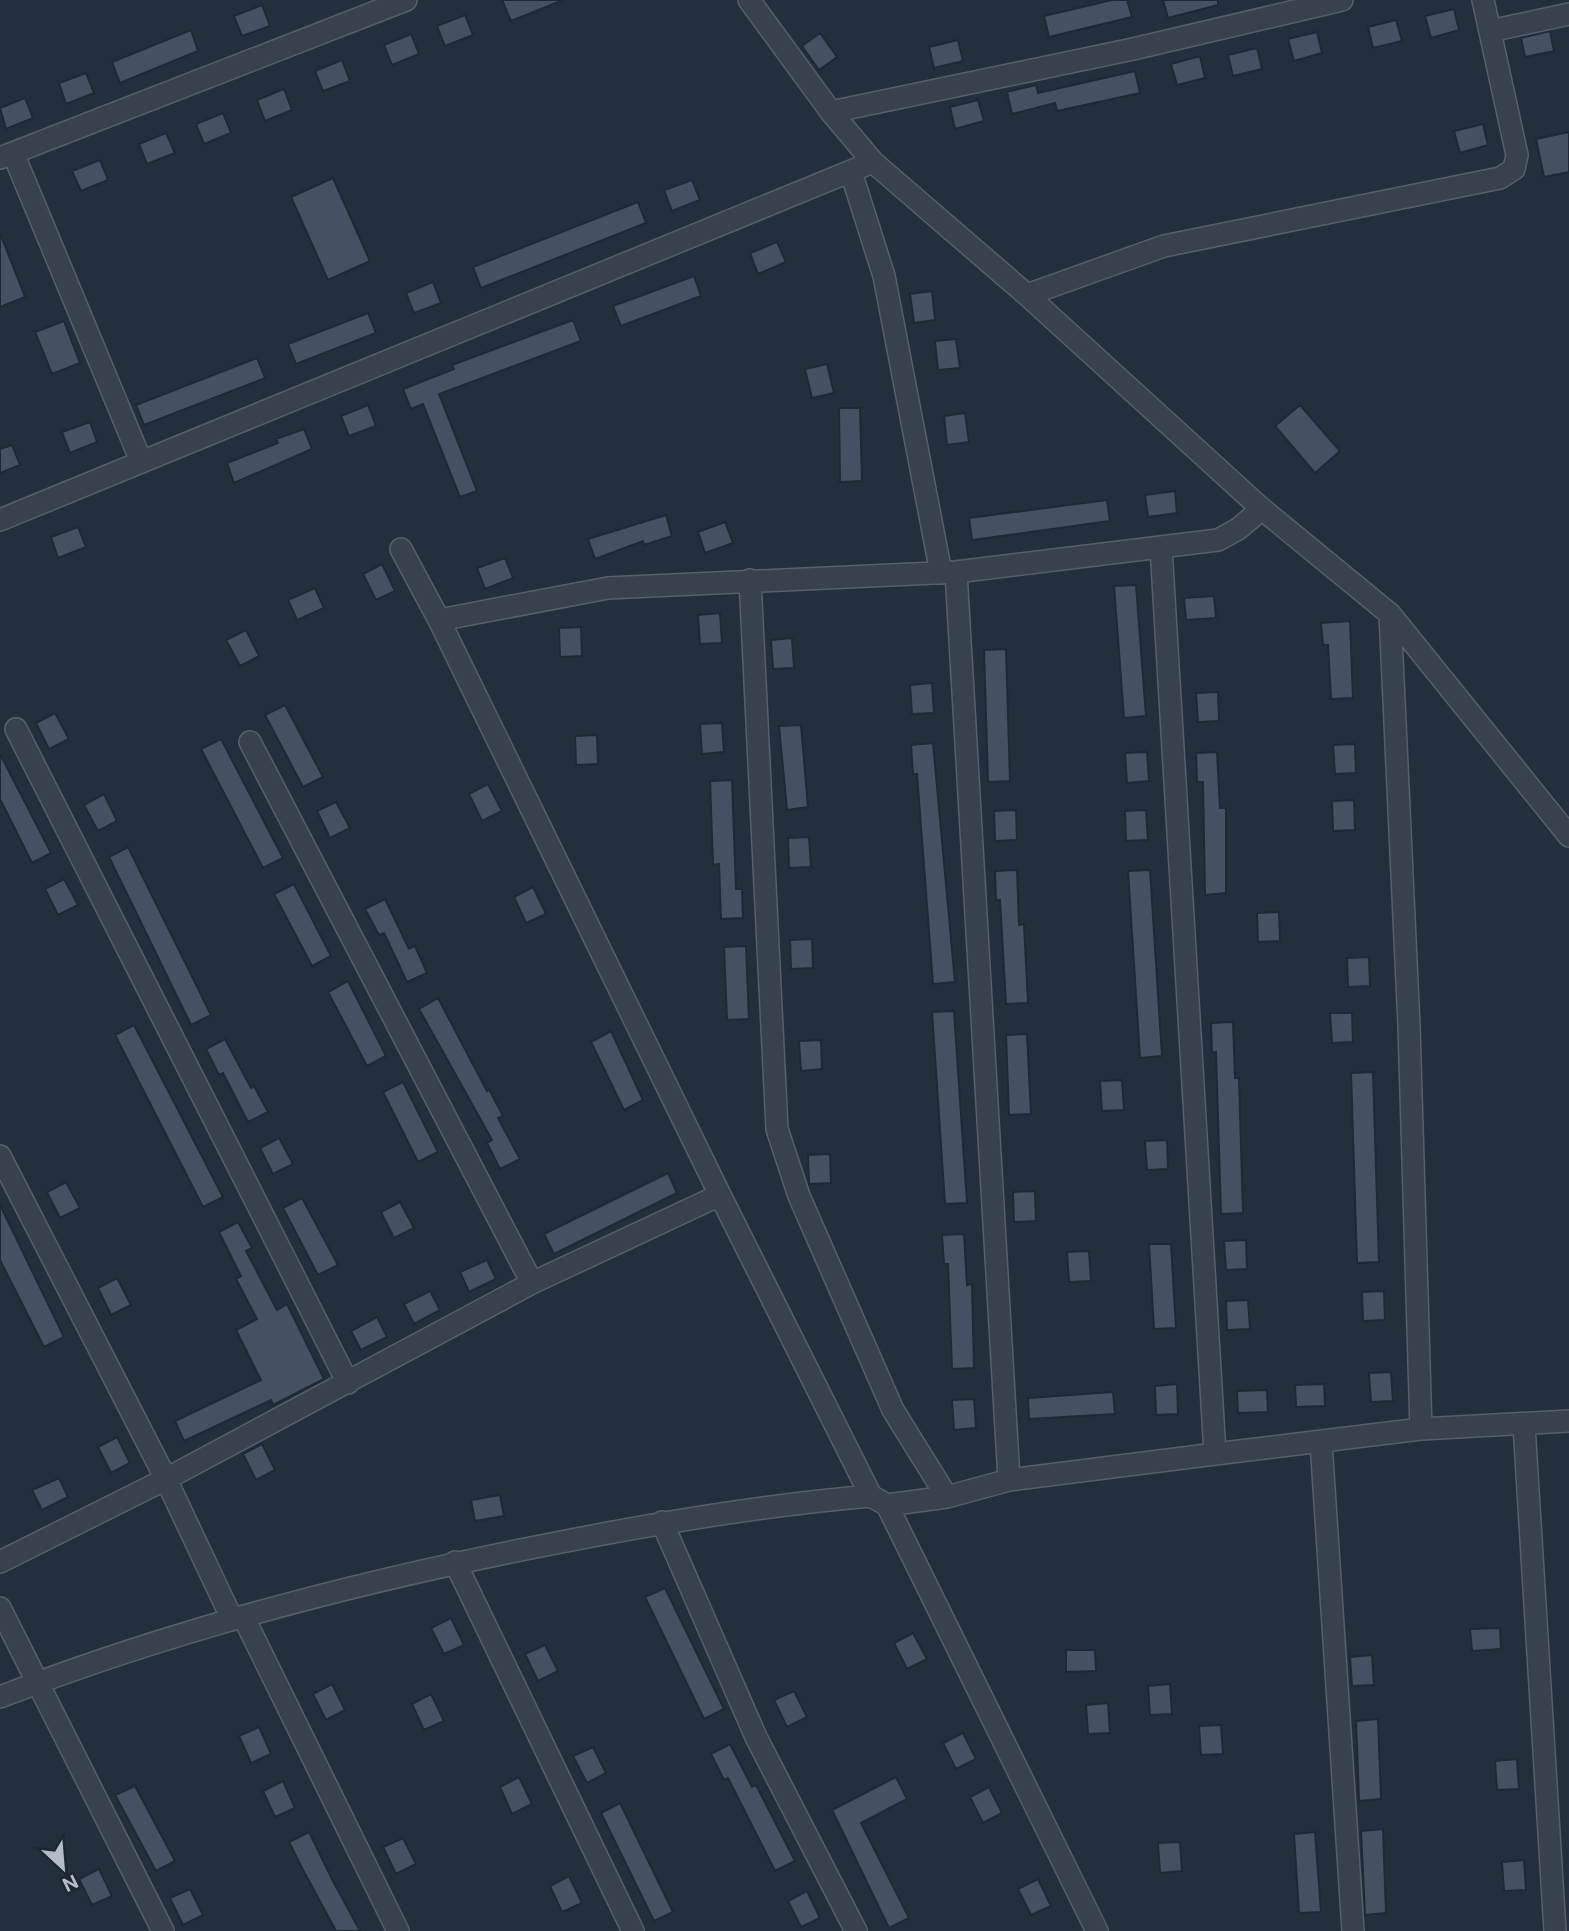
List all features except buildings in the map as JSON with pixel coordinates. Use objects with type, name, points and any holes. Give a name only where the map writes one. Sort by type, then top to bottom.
[{"type":"street","points":[[141,461],[6,155],[406,0]]},
{"type":"street","points":[[749,0],[831,112],[873,162],[1027,295],[1262,509],[1390,614],[1569,836]]},
{"type":"street","points":[[831,112],[1133,49],[1342,0]]},
{"type":"street","points":[[1027,295],[1164,246],[1500,178],[1514,169],[1517,155],[1483,0]]},
{"type":"street","points":[[1490,31],[1569,15]]},
{"type":"street","points":[[0,520],[873,162]]},
{"type":"street","points":[[851,172],[884,276],[949,572],[1009,1480]]},
{"type":"street","points":[[439,620],[608,588],[750,579],[949,572],[1218,540],[1238,529],[1262,509]]},
{"type":"street","points":[[1161,547],[1216,1454]]},
{"type":"street","points":[[401,549],[439,620],[720,1195],[879,1500],[1097,1931]]},
{"type":"street","points":[[750,579],[777,1129],[799,1196],[893,1410],[947,1497]]},
{"type":"street","points":[[1390,614],[1409,1026],[1421,1429]]},
{"type":"street","points":[[16,729],[348,1383]]},
{"type":"street","points":[[250,742],[532,1283]]},
{"type":"street","points":[[0,1156],[398,1931]]},
{"type":"street","points":[[0,1562],[166,1479],[532,1283],[720,1195]]},
{"type":"street","points":[[0,1696],[237,1617],[455,1562],[662,1522],[879,1500],[947,1497],[1009,1480],[1421,1429],[1569,1421]]},
{"type":"street","points":[[1524,1424],[1555,1931]]},
{"type":"street","points":[[1321,1442],[1353,1931]]},
{"type":"street","points":[[662,1522],[756,1737],[856,1931]]},
{"type":"street","points":[[455,1562],[633,1931]]},
{"type":"street","points":[[0,1608],[163,1931]]}]
